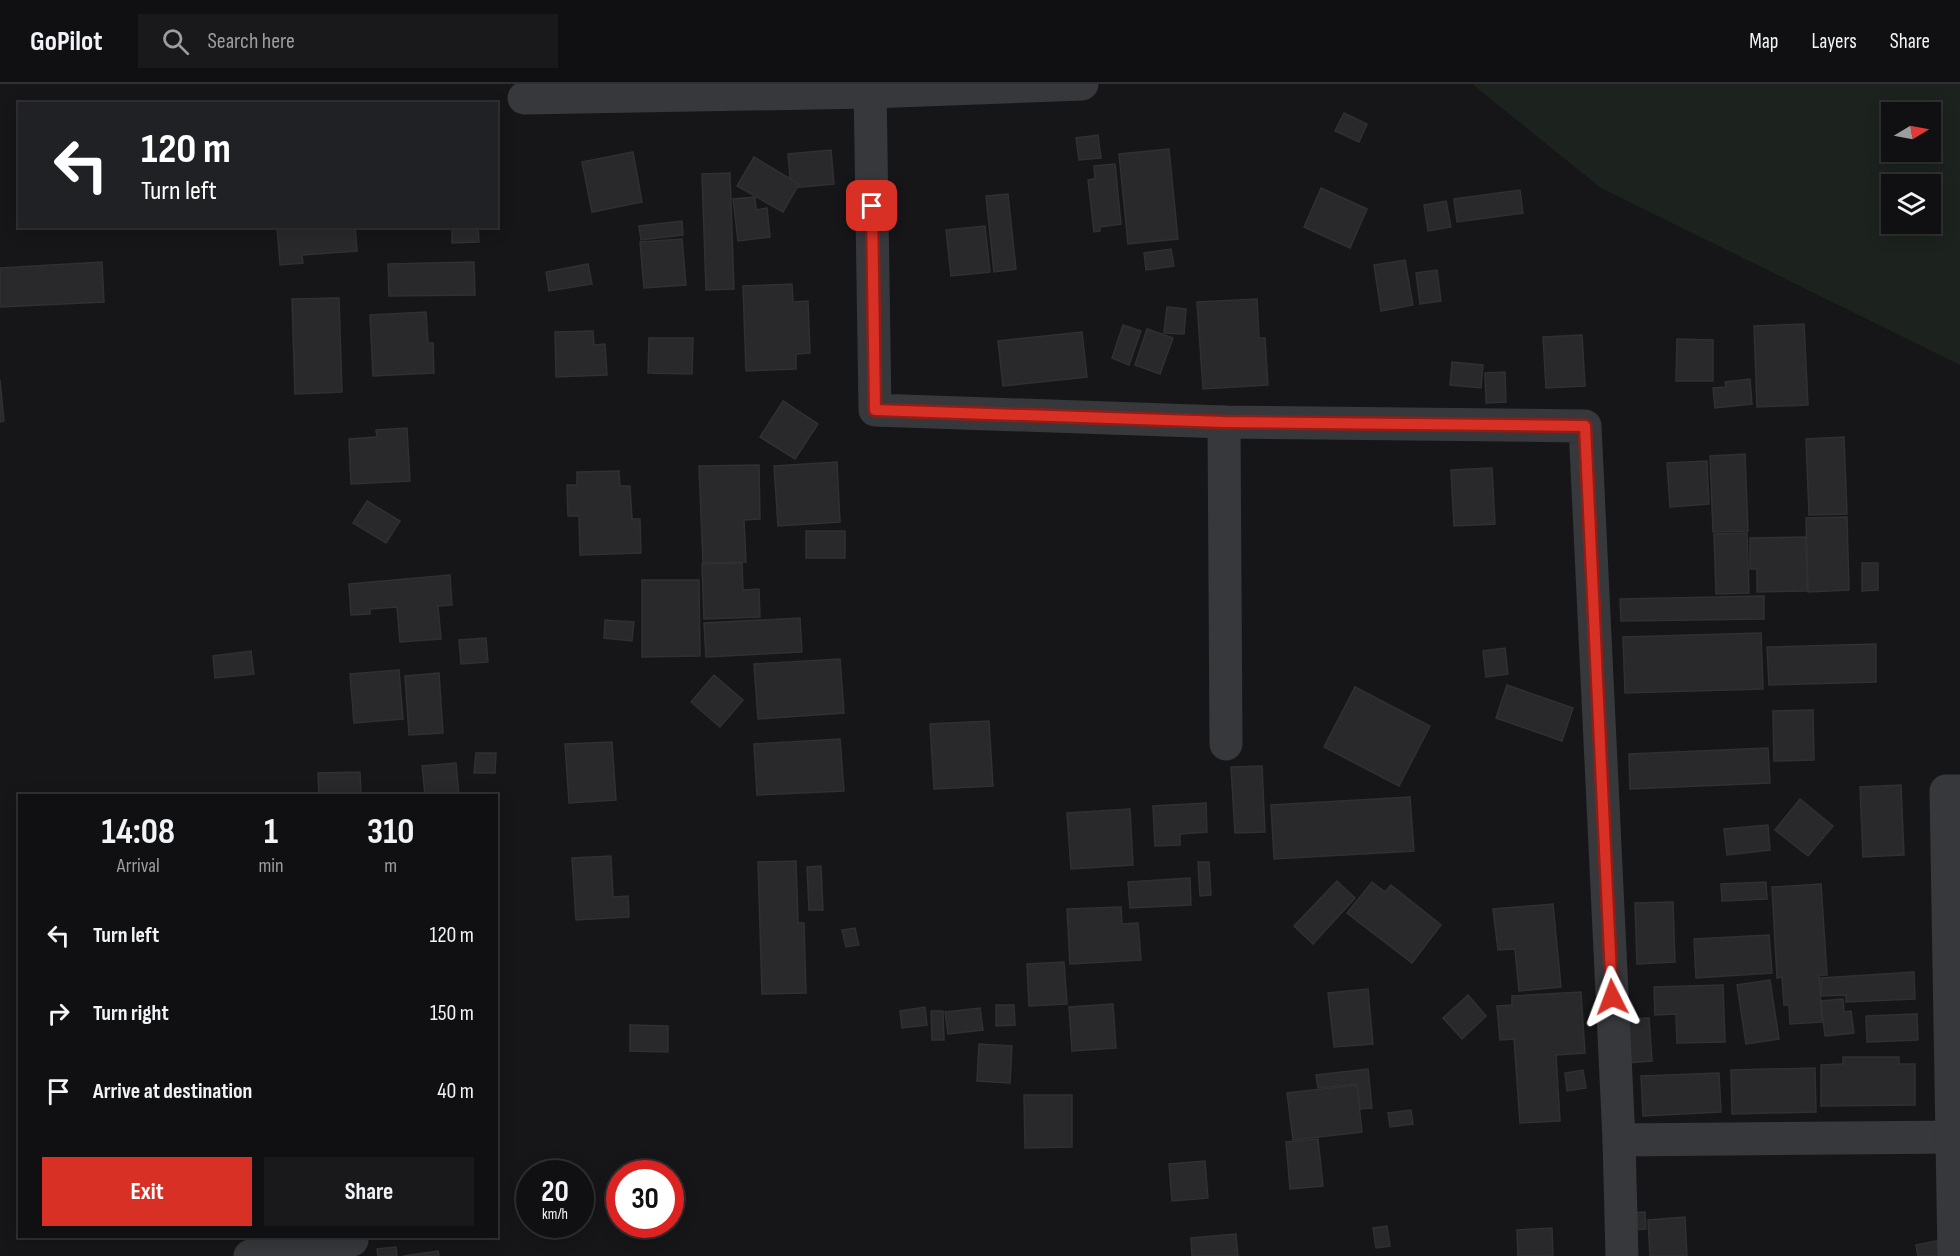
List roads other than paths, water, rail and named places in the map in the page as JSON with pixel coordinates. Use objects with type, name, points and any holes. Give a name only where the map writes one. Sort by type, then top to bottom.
[{"type":"street","points":[[524,98],[1082,84]]},
{"type":"street","points":[[870,88],[875,410],[1224,422],[1585,426],[1619,1140],[1622,1256]]},
{"type":"street","points":[[1224,422],[1226,744]]},
{"type":"street","points":[[1954,1256],[1957,1137],[1946,791],[1960,791]]},
{"type":"street","points":[[1619,1140],[1957,1137]]},
{"type":"street","points":[[250,1256],[352,1240]]}]
